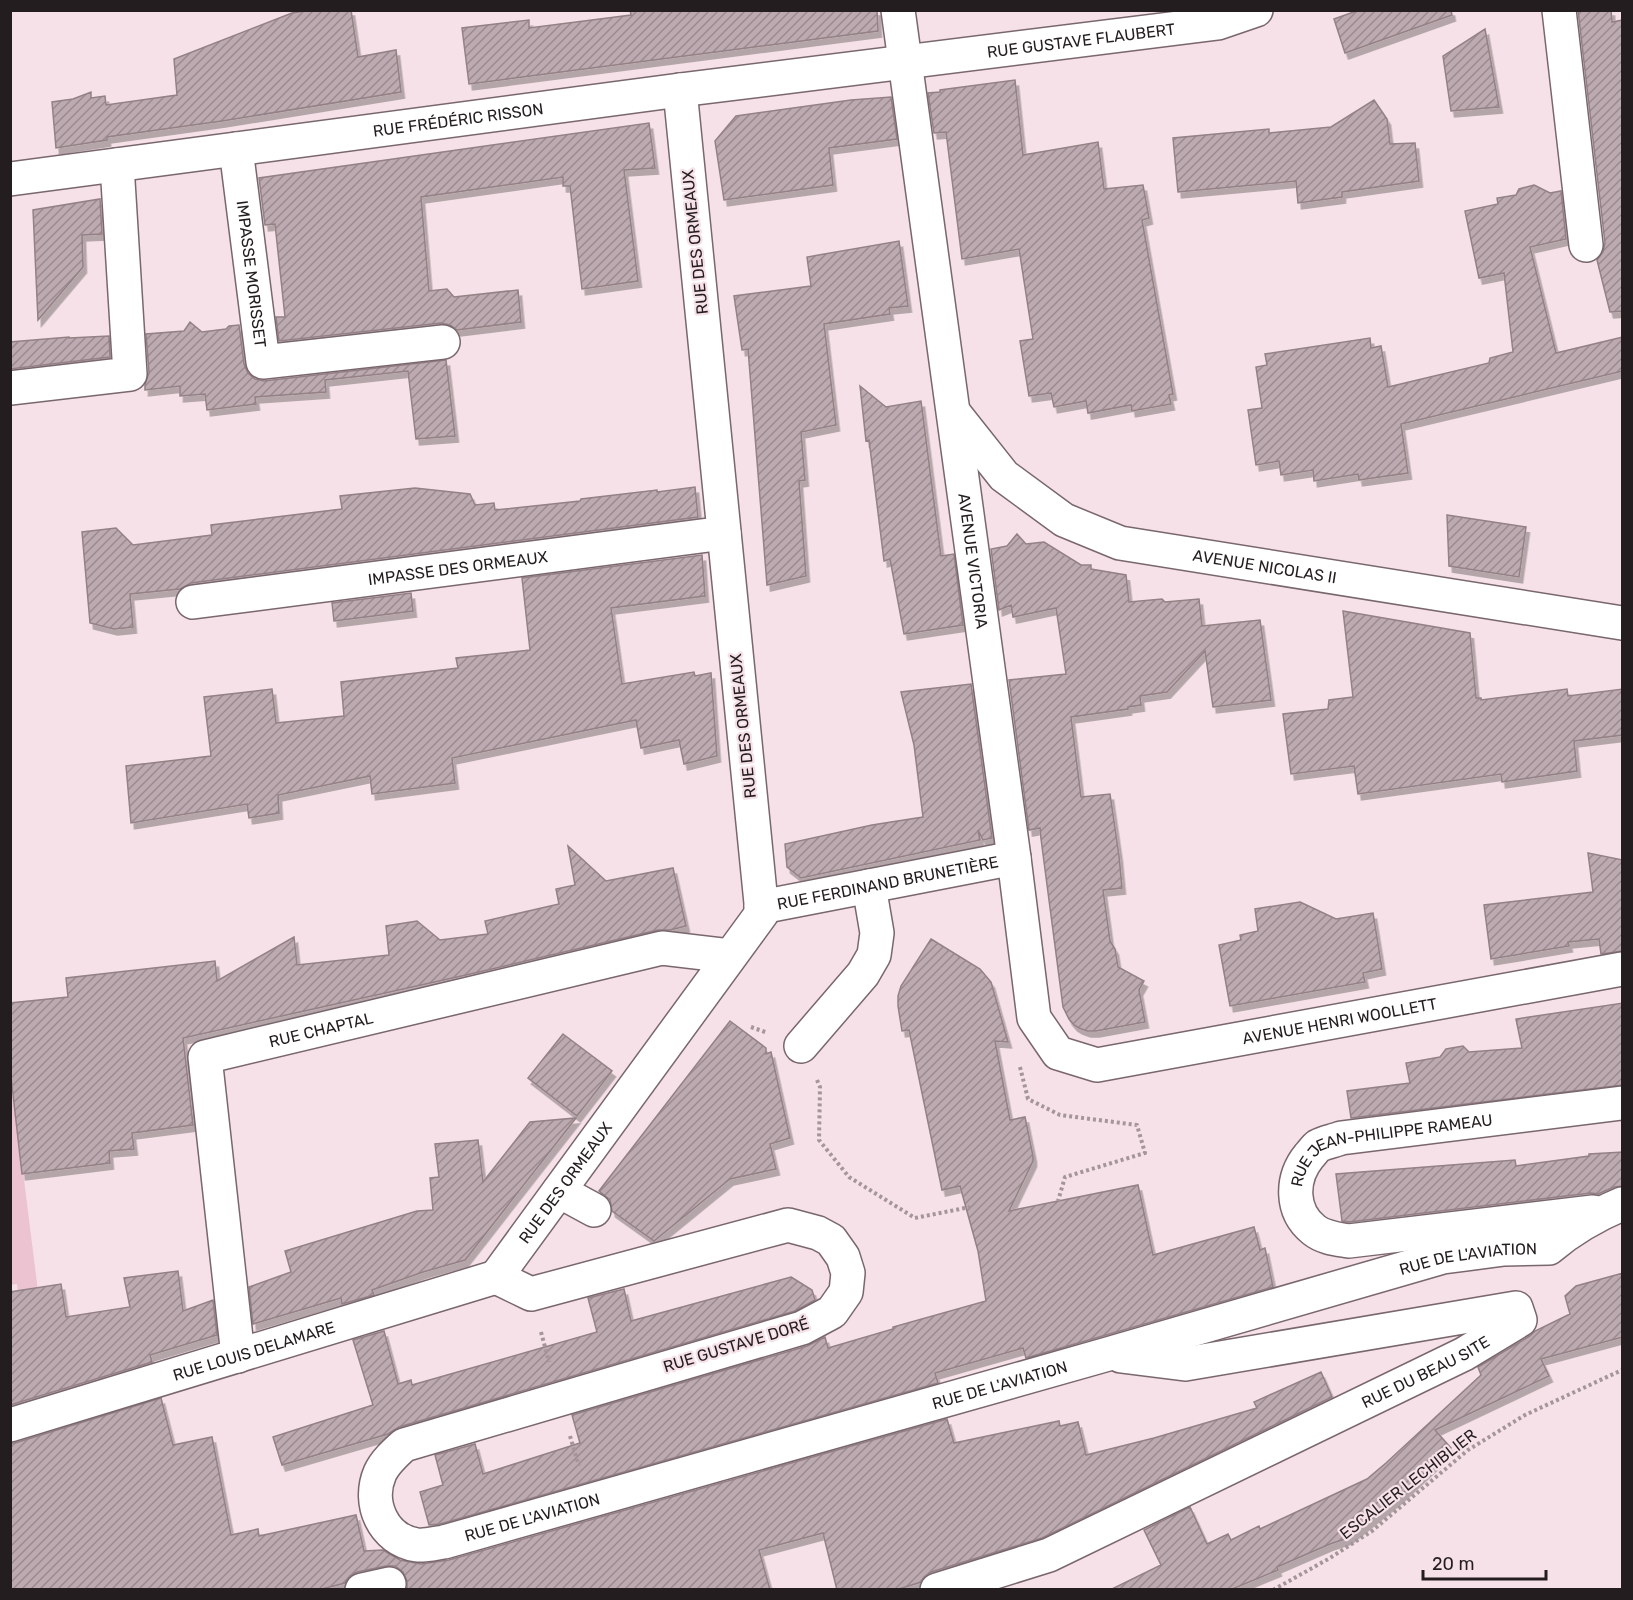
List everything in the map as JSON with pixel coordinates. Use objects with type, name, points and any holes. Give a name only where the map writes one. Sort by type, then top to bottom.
[{"type":"street","name":"AVENUE VICTORIA","points":[[898,10],[1034,1018],[1058,1053]]},
{"type":"street","name":"RUE GUSTAVE FLAUBERT","points":[[906,63],[1218,23],[1256,10]]},
{"type":"street","points":[[1559,10],[1586,245]]},
{"type":"street","name":"RUE FRÉDÉRIC RISSON","points":[[10,179],[680,90],[906,63]]},
{"type":"street","name":"RUE DES ORMEAUX","points":[[496,1277],[762,913],[680,90]]},
{"type":"street","name":"IMPASSE MORISSET","points":[[236,149],[262,362],[443,342]]},
{"type":"street","points":[[10,388],[130,374],[117,165]]},
{"type":"street","name":"AVENUE NICOLAS II","points":[[953,413],[1004,476],[1064,520],[1120,543],[1623,623]]},
{"type":"street","name":"IMPASSE DES ORMEAUX","points":[[193,602],[724,533]]},
{"type":"street","name":"RUE FERDINAND BRUNETIÈRE","points":[[761,907],[1014,858]]},
{"type":"street","points":[[801,1046],[863,974],[874,954],[877,933],[869,886]]},
{"type":"street","name":"RUE CHAPTAL","points":[[238,1356],[205,1057],[662,948],[730,956]]},
{"type":"street","name":"AVENUE HENRI WOOLLETT","points":[[1058,1053],[1097,1065],[1623,969]]},
{"type":"street","name":"RUE JEAN-PHILIPPE RAMEAU","points":[[1615,1207],[1349,1240],[1329,1238],[1315,1231],[1304,1220],[1296,1201],[1295,1183],[1302,1165],[1317,1146],[1341,1138],[1623,1103]]},
{"type":"street","points":[[559,1191],[594,1210]]},
{"type":"street","name":"RUE DE L'AVIATION","points":[[379,1514],[383,1525],[405,1541],[418,1545],[444,1542],[1443,1257],[1503,1249],[1549,1248],[1563,1236],[1615,1207]]},
{"type":"street","name":"RUE GUSTAVE DORÉ","points":[[379,1514],[375,1487],[381,1471],[404,1445],[802,1328],[832,1312],[846,1293],[848,1273],[843,1257],[831,1240],[818,1233],[788,1225],[531,1294],[496,1277]]},
{"type":"street","name":"RUE LOUIS DELAMARE","points":[[10,1425],[496,1277]]},
{"type":"street","name":"RUE DU BEAU SITE","points":[[937,1590],[1049,1555],[1464,1354],[1520,1320],[1516,1308],[1185,1364],[1108,1354]]},
{"type":"path","points":[[751,1027],[801,1046],[820,1087],[819,1140],[849,1178],[915,1218],[970,1207]]},
{"type":"path","points":[[1019,1064],[1028,1099],[1060,1115],[1137,1125],[1145,1153],[1065,1177],[1058,1201]]},
{"type":"path","name":"ESCALIER LECHIBLIER","points":[[1273,1590],[1372,1531],[1468,1450],[1525,1415],[1623,1370]]},
{"type":"shaded area","points":[[10,1068],[39,1299],[19,1302],[17,1284],[10,1285]]},
{"type":"building","points":[[310,10],[351,10],[358,57],[396,50],[401,92],[107,137],[107,140],[56,148],[52,102],[73,99],[91,92],[91,98],[105,96],[106,105],[177,95],[174,59],[292,13]]},
{"type":"building","points":[[630,10],[877,10],[878,31],[469,84],[462,28],[529,20],[529,28],[631,15]]},
{"type":"building","points":[[1359,10],[1451,10],[1452,15],[1345,53],[1334,19]]},
{"type":"building","points":[[1578,10],[1611,10],[1612,22],[1623,20],[1623,311],[1610,312],[1597,260],[1603,252],[1605,243]]},
{"type":"building","points":[[1485,29],[1499,107],[1451,111],[1443,56]]},
{"type":"building","points":[[1015,80],[1023,155],[1098,142],[1104,189],[1143,185],[1149,218],[1142,220],[1173,394],[1169,395],[1171,404],[1132,411],[1131,405],[1088,413],[1086,401],[1054,407],[1051,393],[1029,396],[1020,341],[1033,339],[1019,249],[962,259],[946,132],[934,133],[928,93]]},
{"type":"building","points":[[891,97],[897,139],[829,148],[833,185],[724,200],[715,141],[736,116],[851,100]]},
{"type":"building","points":[[1374,100],[1387,119],[1390,144],[1415,143],[1419,181],[1342,192],[1342,197],[1298,203],[1296,181],[1178,192],[1173,138],[1269,129],[1269,133],[1331,127]]},
{"type":"building","points":[[649,123],[655,168],[624,170],[638,281],[582,289],[570,186],[563,186],[563,177],[421,197],[429,291],[447,289],[454,297],[518,290],[521,322],[457,330],[441,323],[279,341],[276,317],[285,317],[275,224],[265,225],[259,178]]},
{"type":"building","points":[[1534,185],[1550,193],[1561,191],[1566,239],[1530,247],[1556,353],[1623,337],[1623,371],[1401,424],[1408,473],[1359,480],[1358,474],[1314,481],[1313,470],[1281,475],[1279,461],[1256,465],[1248,410],[1262,408],[1256,367],[1267,365],[1265,354],[1370,338],[1371,348],[1381,346],[1388,387],[1489,363],[1490,358],[1513,352],[1504,273],[1479,278],[1465,211],[1498,204],[1497,198],[1516,195],[1519,189]]},
{"type":"building","points":[[100,199],[102,234],[82,235],[83,267],[38,320],[33,210]]},
{"type":"building","points":[[899,241],[908,306],[889,308],[890,314],[824,324],[836,425],[801,432],[805,480],[799,481],[806,576],[767,585],[748,349],[742,350],[734,296],[811,286],[807,257]]},
{"type":"building","points":[[190,322],[202,332],[239,325],[244,364],[248,373],[255,379],[264,381],[446,360],[455,436],[416,439],[408,371],[325,380],[326,392],[255,397],[256,404],[207,410],[205,394],[180,396],[180,386],[145,390],[149,373],[146,334],[184,331]]},
{"type":"building","points":[[109,336],[110,357],[10,369],[10,342]]},
{"type":"building","points":[[860,386],[886,407],[921,401],[941,556],[954,554],[963,625],[904,634],[890,559],[884,561]]},
{"type":"building","points":[[695,487],[698,517],[191,583],[180,589],[130,594],[133,627],[114,629],[90,623],[82,532],[116,528],[133,545],[212,535],[211,525],[342,509],[340,496],[415,488],[470,494],[475,505],[494,503],[495,510]]},
{"type":"building","points":[[1447,515],[1526,527],[1519,577],[1449,566]]},
{"type":"building","points":[[1017,534],[1026,544],[1044,542],[1081,565],[1091,565],[1091,569],[1126,575],[1129,602],[1199,599],[1202,626],[1260,620],[1271,700],[1213,707],[1205,651],[1167,692],[1140,696],[1141,705],[1071,717],[1081,797],[1110,794],[1122,888],[1103,890],[1110,941],[1115,949],[1118,967],[1144,981],[1139,990],[1145,1022],[1087,1031],[1074,1025],[1063,1007],[1040,828],[1029,830],[1009,680],[1066,674],[1056,608],[1013,617],[1011,605],[999,610],[991,549],[1007,546]]},
{"type":"building","points":[[702,555],[705,596],[611,608],[622,684],[694,672],[695,676],[711,673],[717,756],[684,764],[679,740],[641,748],[636,720],[452,758],[455,783],[372,794],[370,776],[278,795],[279,813],[249,818],[247,804],[131,823],[126,766],[211,756],[204,697],[272,689],[276,723],[344,716],[341,682],[458,668],[456,658],[530,650],[522,578]]},
{"type":"building","points":[[411,593],[413,611],[334,621],[332,603]]},
{"type":"building","points":[[1343,611],[1470,633],[1476,698],[1481,698],[1481,700],[1567,689],[1568,696],[1623,689],[1623,735],[1574,741],[1577,771],[1502,782],[1501,774],[1358,794],[1354,766],[1291,774],[1283,714],[1328,709],[1329,700],[1353,697]]},
{"type":"building","points":[[971,684],[992,838],[983,840],[978,830],[980,840],[801,878],[787,867],[785,844],[872,825],[923,817],[914,745],[901,692]]},
{"type":"building","points":[[568,846],[606,881],[673,868],[686,926],[658,930],[183,1038],[193,1125],[132,1133],[134,1149],[109,1151],[110,1163],[22,1174],[10,1068],[10,1003],[68,997],[66,978],[215,961],[217,981],[294,937],[297,965],[389,955],[386,926],[417,921],[440,940],[488,934],[485,921],[559,904],[556,889],[575,885]]},
{"type":"building","points":[[1588,853],[1623,860],[1623,951],[1601,954],[1599,939],[1568,942],[1569,946],[1491,959],[1484,905],[1593,892]]},
{"type":"building","points":[[1300,902],[1336,919],[1373,913],[1382,969],[1363,973],[1365,982],[1230,1006],[1219,945],[1241,940],[1240,935],[1258,931],[1255,909]]},
{"type":"building","points":[[931,939],[980,969],[991,982],[1008,1042],[995,1041],[1010,1120],[1025,1117],[1033,1156],[1033,1161],[1009,1211],[1138,1185],[1153,1255],[1254,1227],[1260,1250],[1265,1248],[1273,1287],[1026,1358],[1023,1348],[935,1373],[938,1383],[440,1524],[429,1525],[420,1492],[443,1485],[435,1455],[475,1444],[483,1474],[580,1443],[572,1415],[807,1346],[825,1337],[828,1348],[986,1301],[978,1251],[960,1186],[942,1190],[909,1030],[902,1031],[898,1006],[901,986]]},
{"type":"building","points":[[1623,1003],[1623,1085],[1351,1118],[1347,1091],[1410,1083],[1406,1063],[1440,1057],[1446,1049],[1463,1046],[1469,1052],[1522,1048],[1516,1019]]},
{"type":"building","points":[[730,1021],[766,1048],[766,1054],[771,1052],[790,1138],[770,1144],[776,1169],[730,1179],[654,1241],[612,1211],[610,1200],[599,1191]]},
{"type":"building","points":[[563,1034],[612,1071],[577,1116],[528,1078]]},
{"type":"building","points":[[576,1118],[465,1260],[372,1290],[374,1295],[342,1304],[341,1298],[253,1324],[249,1287],[291,1272],[285,1251],[417,1211],[433,1210],[430,1178],[439,1177],[435,1144],[478,1140],[483,1182],[530,1122]]},
{"type":"building","points":[[1623,1152],[1623,1186],[1598,1194],[1342,1221],[1336,1174],[1515,1160],[1516,1166],[1589,1156],[1589,1154]]},
{"type":"building","points":[[178,1271],[183,1311],[213,1300],[217,1335],[150,1355],[152,1362],[10,1405],[10,1292],[61,1284],[66,1317],[130,1307],[124,1278]]},
{"type":"building","points":[[1623,1273],[1623,1337],[1541,1359],[1549,1376],[1435,1430],[1451,1448],[1399,1497],[1348,1538],[1277,1567],[1278,1570],[1230,1590],[1110,1590],[1161,1565],[1144,1530],[1190,1507],[1207,1544],[1228,1534],[1231,1540],[1259,1526],[1260,1529],[1367,1479],[1481,1375],[1478,1367],[1535,1331],[1570,1314],[1565,1296],[1576,1286]]},
{"type":"building","points":[[791,1277],[812,1290],[815,1300],[795,1311],[399,1427],[388,1434],[282,1465],[273,1437],[373,1405],[353,1340],[384,1331],[398,1384],[411,1380],[412,1385],[597,1332],[588,1298],[624,1289],[631,1321]]},
{"type":"building","points":[[1321,1372],[1332,1397],[1042,1538],[931,1572],[921,1582],[896,1590],[837,1590],[823,1533],[759,1550],[770,1590],[407,1590],[407,1581],[403,1572],[395,1566],[386,1566],[357,1572],[345,1583],[318,1590],[10,1590],[10,1443],[161,1398],[173,1445],[212,1437],[231,1535],[258,1529],[259,1536],[356,1515],[364,1551],[383,1550],[400,1560],[421,1564],[449,1560],[947,1419],[954,1443],[1059,1421],[1060,1426],[1078,1422],[1086,1455],[1257,1408],[1254,1402]]}]
